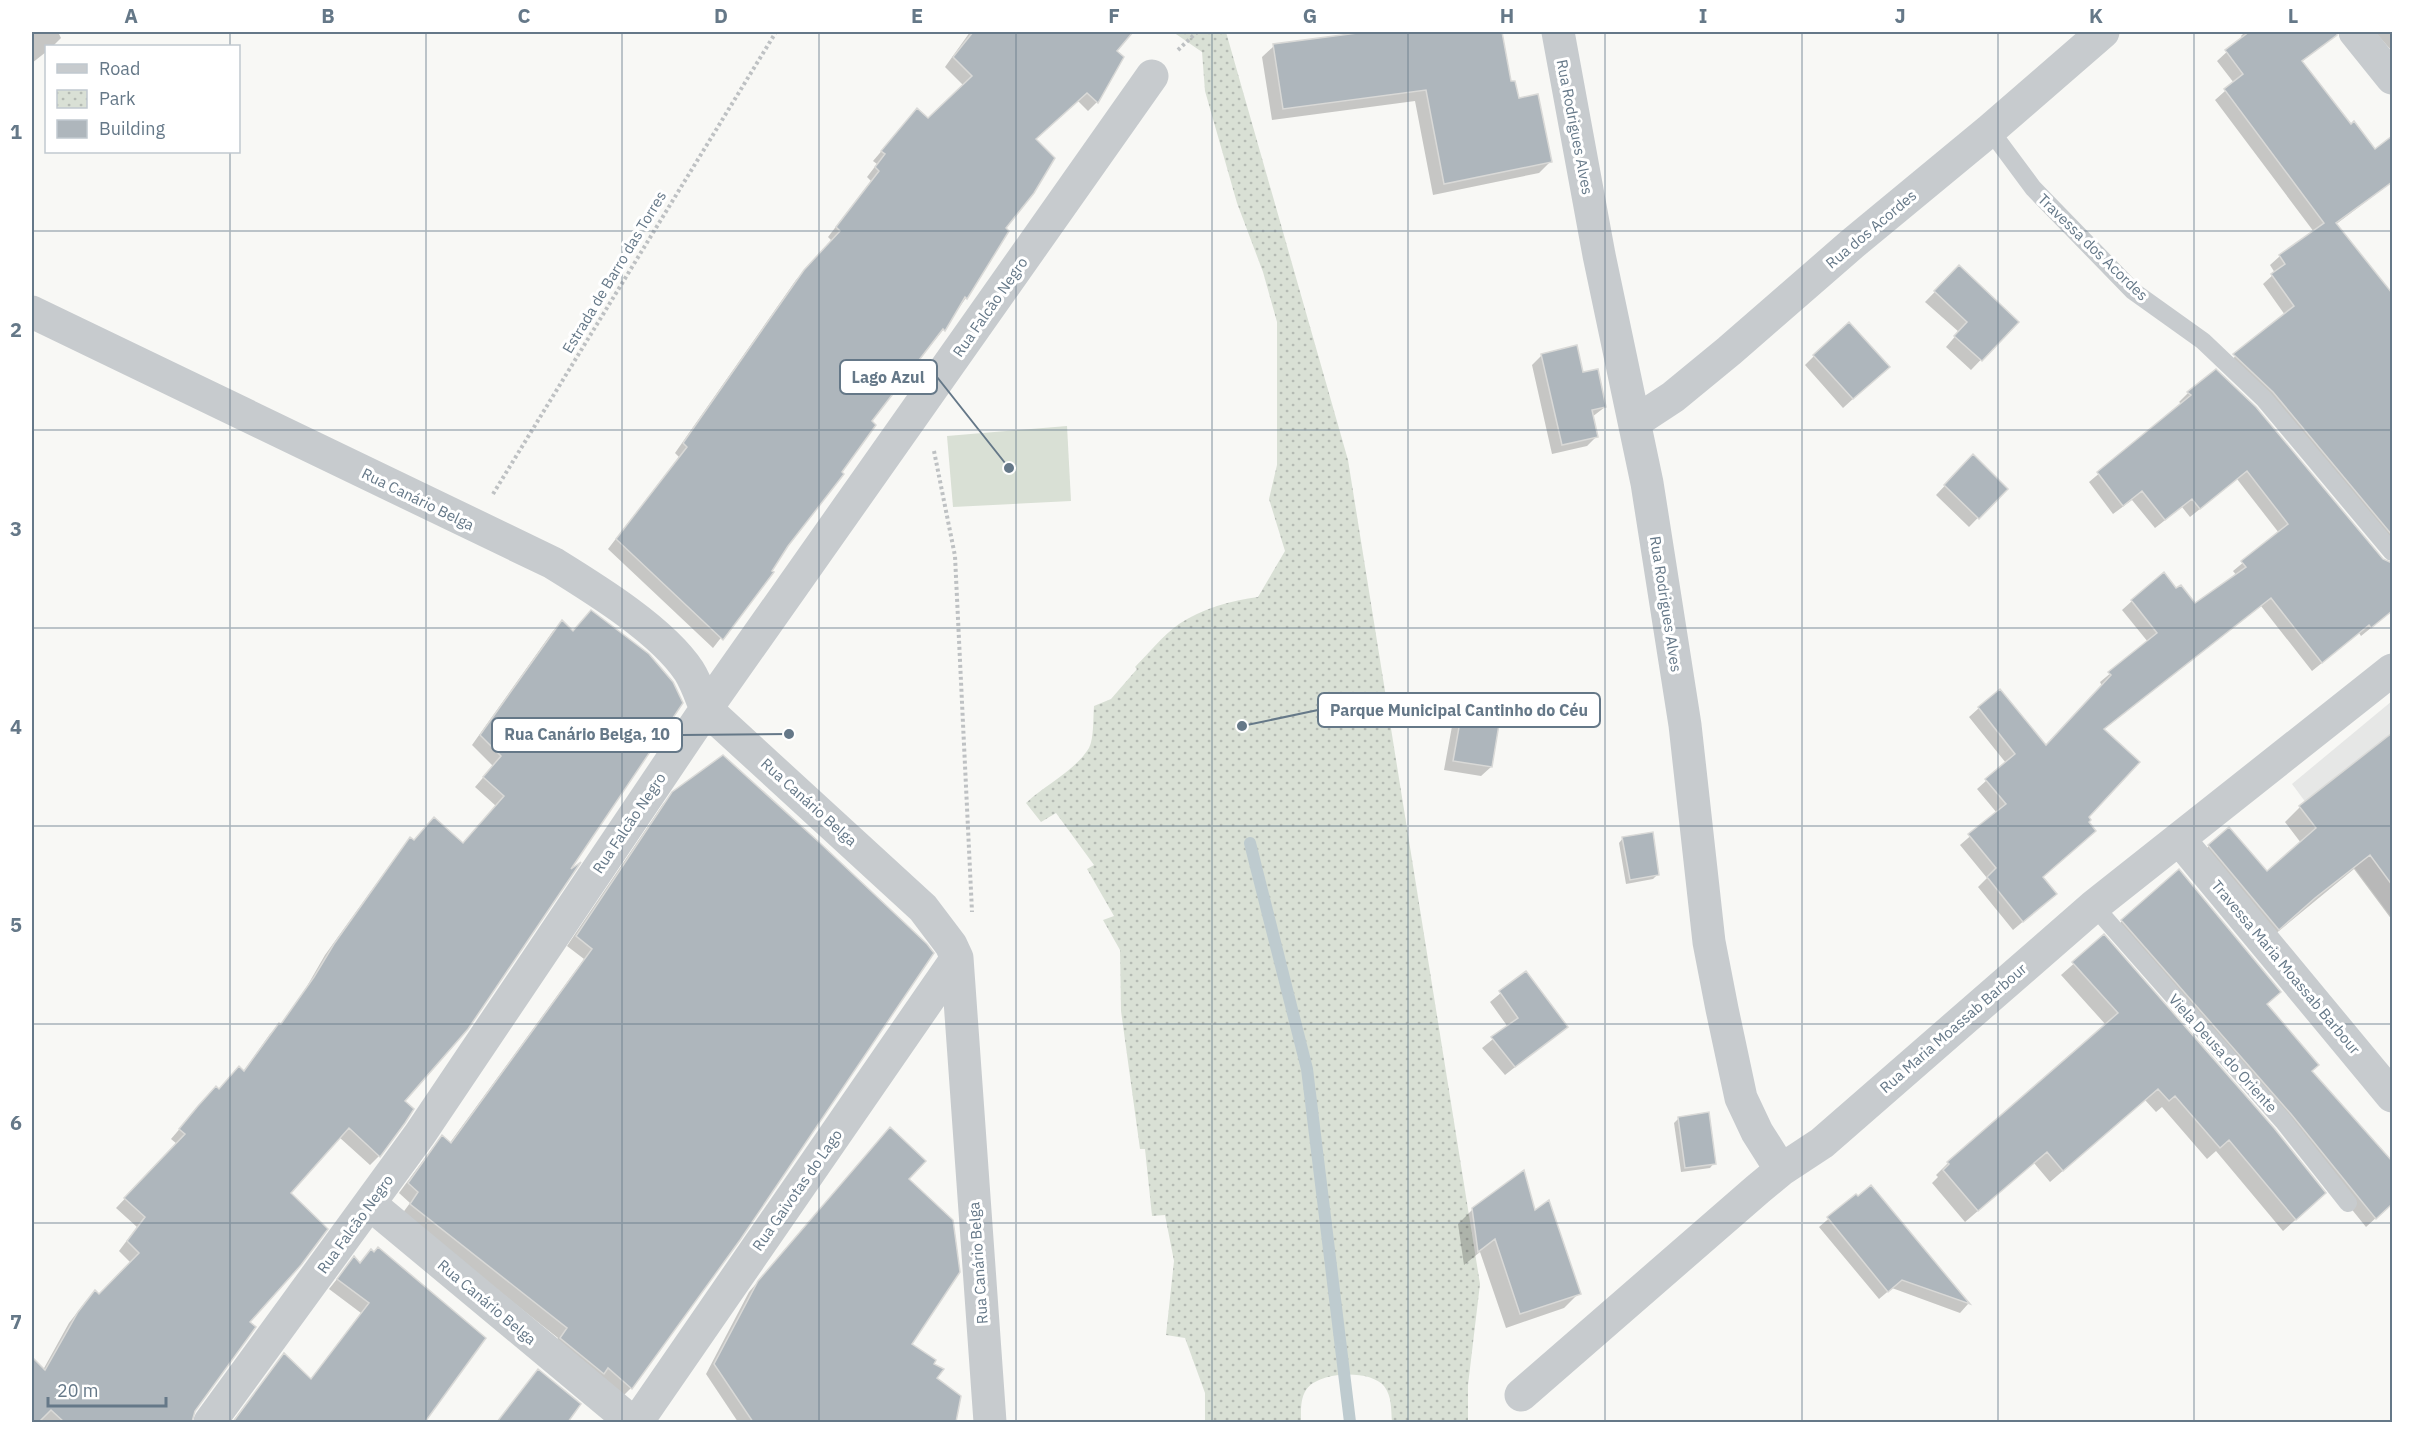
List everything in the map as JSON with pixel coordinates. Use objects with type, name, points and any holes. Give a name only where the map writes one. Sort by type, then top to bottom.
[{"type":"street","name":"Rua Rodrigues Alves","points":[[1558,32],[1599,255],[1647,483],[1685,725],[1709,942],[1722,1009],[1741,1098],[1757,1132],[1781,1170]]},
{"type":"street","name":"Rua dos Acordes","points":[[1635,422],[1673,397],[1730,351],[1852,244],[1990,130],[2103,32]]},
{"type":"street","points":[[2355,32],[2392,78]]},
{"type":"street","name":"Rua Falcão Negro","points":[[210,1422],[420,1134],[706,709],[1152,76]]},
{"type":"street","name":"Rua Canário Belga","points":[[32,312],[553,563],[577,577],[658,637],[689,671],[706,709],[923,908],[951,945],[957,958],[990,1422]]},
{"type":"street","name":"Rua Maria Moassab Barbour","points":[[1521,1395],[1781,1170],[1821,1143],[2094,906],[2392,670]]},
{"type":"street","name":"Travessa Maria Moassab Barbour","points":[[2179,839],[2392,1096]]},
{"type":"street","name":"Rua Gaivotas do Lago","points":[[637,1422],[957,958]]},
{"type":"street","name":"Rua Canário Belga","points":[[370,1204],[632,1422]]},
{"type":"lane","name":"Travessa dos Acordes","points":[[1990,130],[2033,188],[2133,291],[2203,341],[2264,399],[2392,552]]},
{"type":"lane","name":"Viela Deusa do Oriente","points":[[2094,906],[2283,1121],[2348,1203]]},
{"type":"path","name":"Estrada de Barro das Torres","points":[[473,526],[776,32]]},
{"type":"path","points":[[914,414],[932,444],[955,556],[974,908],[957,958]]},
{"type":"shaded area","points":[[2392,701],[2392,918],[2292,784]]},
{"type":"green space","points":[[1173,32],[1226,32],[1348,460],[1480,1284],[1468,1385],[1468,1422],[1392,1422],[1390,1399],[1384,1386],[1368,1377],[1344,1374],[1321,1379],[1306,1390],[1302,1401],[1301,1422],[1205,1422],[1205,1393],[1185,1338],[1166,1335],[1174,1261],[1165,1215],[1152,1216],[1145,1149],[1140,1149],[1121,1011],[1120,950],[1103,920],[1114,916],[1087,869],[1094,865],[1056,813],[1041,822],[1026,803],[1068,771],[1083,756],[1092,739],[1094,706],[1111,699],[1137,669],[1135,667],[1173,628],[1207,610],[1238,600],[1258,597],[1285,551],[1269,499],[1277,465],[1277,322],[1263,272],[1237,203],[1205,91],[1202,52]]},
{"type":"green space","points":[[1067,426],[1071,501],[953,507],[947,436]]},
{"type":"building","points":[[973,32],[1133,32],[1117,51],[1124,57],[1098,103],[1087,93],[1036,139],[1055,158],[1034,193],[1006,228],[1009,231],[945,331],[943,329],[872,421],[876,425],[842,472],[844,474],[788,546],[772,571],[774,572],[723,640],[616,539],[687,447],[683,443],[804,270],[840,231],[836,227],[879,171],[875,167],[885,154],[881,151],[917,108],[928,118],[972,76],[953,57]]},
{"type":"building","points":[[1365,32],[1502,32],[1511,81],[1515,81],[1519,98],[1538,94],[1552,162],[1444,184],[1426,90],[1283,109],[1273,44]]},
{"type":"building","points":[[2249,32],[2337,32],[2337,35],[2302,61],[2351,124],[2354,121],[2375,149],[2392,136],[2392,182],[2336,223],[2392,293],[2392,535],[2273,392],[2233,354],[2294,306],[2271,274],[2285,264],[2279,255],[2324,223],[2224,89],[2243,74],[2225,50]]},
{"type":"building","points":[[1959,265],[2019,322],[1982,361],[1954,336],[1967,322],[1934,291]]},
{"type":"building","points":[[1849,322],[1890,367],[1853,399],[1813,355]]},
{"type":"building","points":[[1577,345],[1583,372],[1598,369],[1606,407],[1592,410],[1598,437],[1562,445],[1541,354]]},
{"type":"building","points":[[2216,369],[2256,407],[2383,559],[2392,563],[2392,611],[2371,628],[2369,625],[2322,663],[2271,598],[2104,729],[2140,762],[2089,817],[2091,820],[2089,822],[2096,831],[2043,877],[2057,894],[2023,922],[1987,877],[1996,868],[1968,834],[2006,804],[1985,779],[2015,754],[1978,707],[2000,689],[2046,745],[2111,675],[2108,672],[2157,633],[2131,600],[2164,572],[2176,588],[2181,585],[2195,603],[2246,567],[2241,561],[2288,524],[2247,471],[2200,509],[2192,499],[2165,520],[2142,491],[2123,506],[2097,472],[2191,395],[2187,392]]},
{"type":"building","points":[[1973,454],[2008,489],[1979,519],[1944,485]]},
{"type":"building","points":[[591,610],[649,654],[673,682],[683,703],[571,869],[581,862],[468,1029],[405,1101],[414,1109],[405,1123],[380,1157],[349,1128],[291,1193],[328,1229],[301,1265],[250,1322],[256,1327],[195,1411],[192,1422],[64,1422],[51,1410],[39,1422],[32,1422],[32,1357],[45,1370],[78,1312],[95,1290],[99,1294],[139,1253],[127,1241],[145,1217],[124,1198],[185,1134],[179,1129],[216,1086],[219,1089],[239,1066],[244,1071],[279,1023],[281,1024],[334,944],[410,837],[414,840],[434,817],[463,843],[504,796],[483,777],[501,756],[480,735],[562,620],[573,631]]},
{"type":"building","points":[[1464,699],[1502,706],[1492,767],[1453,761]]},
{"type":"building","points":[[2392,733],[2392,885],[2370,855],[2279,930],[2208,845],[2229,827],[2267,871],[2316,828],[2299,806]]},
{"type":"building","points":[[723,755],[820,843],[934,953],[740,1240],[632,1389],[608,1368],[604,1374],[560,1338],[567,1328],[410,1204],[418,1192],[408,1183],[442,1135],[451,1143],[592,949],[576,936],[672,792]]},
{"type":"building","points":[[1653,832],[1659,875],[1630,880],[1622,837]]},
{"type":"building","points":[[2179,869],[2281,992],[2267,1004],[2319,1065],[2312,1071],[2392,1161],[2392,1204],[2376,1219],[2291,1114],[2121,920]]},
{"type":"building","points":[[2104,934],[2274,1128],[2326,1193],[2296,1220],[2229,1140],[2220,1148],[2175,1096],[2169,1101],[2158,1089],[2063,1171],[2047,1152],[1978,1211],[1943,1170],[1949,1164],[1947,1162],[2118,1013],[2072,962]]},
{"type":"building","points":[[1526,971],[1568,1027],[1515,1067],[1491,1037],[1518,1018],[1499,991]]},
{"type":"building","points":[[1709,1112],[1716,1164],[1685,1168],[1678,1117]]},
{"type":"building","points":[[890,1127],[926,1161],[909,1179],[953,1220],[960,1272],[912,1344],[936,1360],[934,1364],[944,1369],[937,1378],[961,1396],[956,1422],[753,1422],[714,1364],[758,1281]]},
{"type":"building","points":[[1524,1170],[1535,1210],[1549,1200],[1581,1294],[1520,1314],[1495,1239],[1478,1252],[1472,1208]]},
{"type":"building","points":[[1871,1185],[1970,1304],[1902,1280],[1888,1292],[1827,1217]]},
{"type":"building","points":[[378,1247],[486,1338],[425,1422],[233,1422],[284,1353],[311,1379],[369,1303],[337,1279],[354,1256],[360,1263],[371,1249],[374,1252]]},
{"type":"building","points":[[538,1369],[581,1404],[568,1422],[497,1422]]},
{"type":"waterway","points":[[1250,843],[1307,1069],[1350,1422]]},
{"type":"place","name":"Lago Azul","points":[[1009,468]]},
{"type":"place","name":"Parque Municipal Cantinho do Céu","points":[[1242,726]]},
{"type":"place","name":"Rua Canário Belga, 10","points":[[789,734]]}]
